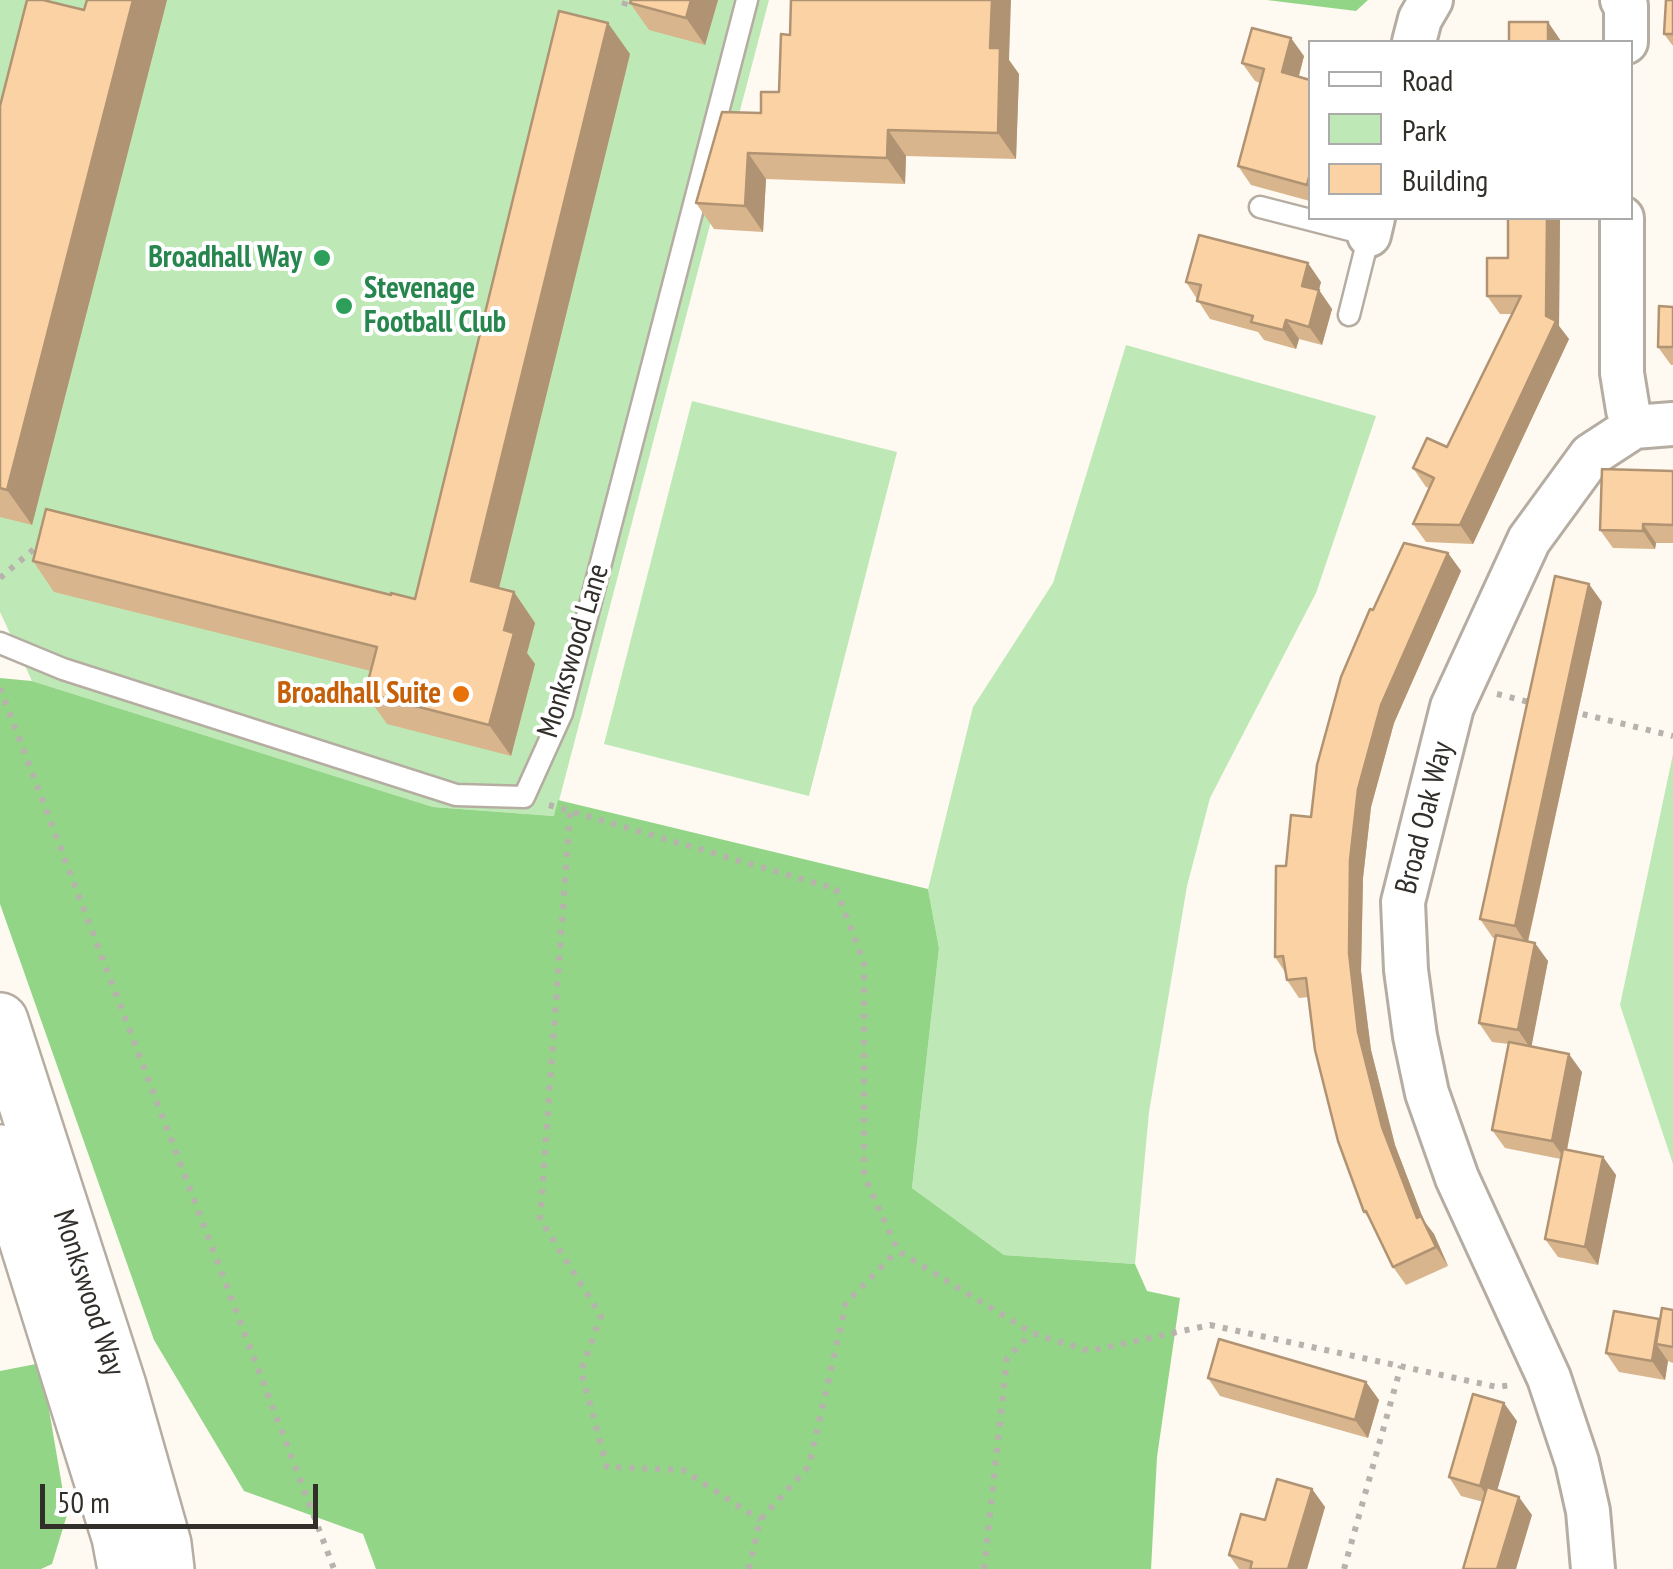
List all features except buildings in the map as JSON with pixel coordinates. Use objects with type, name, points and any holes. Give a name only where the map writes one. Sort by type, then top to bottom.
[{"type":"main road","name":"Monkswood Way","points":[[0,1021],[118,1386],[166,1569]]},
{"type":"main road","name":"Monkswood Way","points":[[0,1153],[120,1536],[126,1569]]},
{"type":"street","points":[[1415,40],[1431,0]]},
{"type":"street","name":"Broad Oak Way","points":[[1622,220],[1622,373],[1628,410],[1654,426]]},
{"type":"street","name":"Broad Oak Way","points":[[1594,1569],[1588,1511],[1577,1462],[1549,1378],[1458,1178],[1427,1093],[1408,986],[1403,902],[1452,707],[1528,540],[1591,454],[1654,426]]},
{"type":"lane","name":"Monkswood Lane","points":[[524,796],[562,712],[746,0]]},
{"type":"lane","points":[[1260,207],[1308,215]]},
{"type":"lane","points":[[1336,220],[1371,226],[1349,315]]},
{"type":"lane","points":[[0,643],[63,669],[456,795],[524,796]]},
{"type":"lane","points":[[0,1200],[39,1282]]},
{"type":"path","points":[[0,578],[48,538]]},
{"type":"path","points":[[1461,686],[1536,703]]},
{"type":"path","points":[[0,688],[334,1569]]},
{"type":"path","points":[[1554,708],[1673,736]]},
{"type":"path","points":[[524,796],[570,813],[836,889],[864,963],[864,1174],[898,1251],[1032,1334],[1089,1351],[1210,1325],[1497,1387],[1549,1378]]},
{"type":"path","points":[[570,813],[540,1220],[601,1316],[581,1371],[607,1468],[683,1470],[760,1520]]},
{"type":"path","points":[[748,1569],[760,1520],[809,1466],[846,1303],[898,1251]]},
{"type":"path","points":[[984,1569],[1007,1358],[1032,1334]]},
{"type":"path","points":[[1344,1569],[1401,1366]]},
{"type":"green space","name":"Stevenage Football Club","points":[[0,0],[769,0],[555,816],[433,807],[32,681],[0,612]]},
{"type":"green space","points":[[1267,0],[1368,0],[1356,11]]},
{"type":"green space","points":[[1126,345],[1376,416],[1316,593],[1210,798],[1187,886],[1149,1112],[1135,1264],[1004,1255],[912,1188],[939,948],[928,889],[973,707],[1053,583]]},
{"type":"green space","points":[[692,401],[897,452],[809,796],[604,744]]},
{"type":"green space","points":[[0,678],[32,681],[433,807],[554,816],[558,800],[928,889],[939,948],[912,1188],[1004,1255],[1135,1264],[1147,1291],[1180,1298],[1157,1457],[1151,1569],[376,1569],[363,1534],[244,1491],[154,1340],[0,904]]},
{"type":"green space","points":[[1673,754],[1673,1164],[1620,1005]]},
{"type":"green space","points":[[41,1363],[67,1515],[52,1564],[41,1569],[0,1569],[0,1371]]},
{"type":"place","name":"Broadhall Way","points":[[322,258]]},
{"type":"place","name":"Stevenage Football Club","points":[[344,306]]},
{"type":"place","name":"Broadhall Suite","points":[[461,694]]}]
